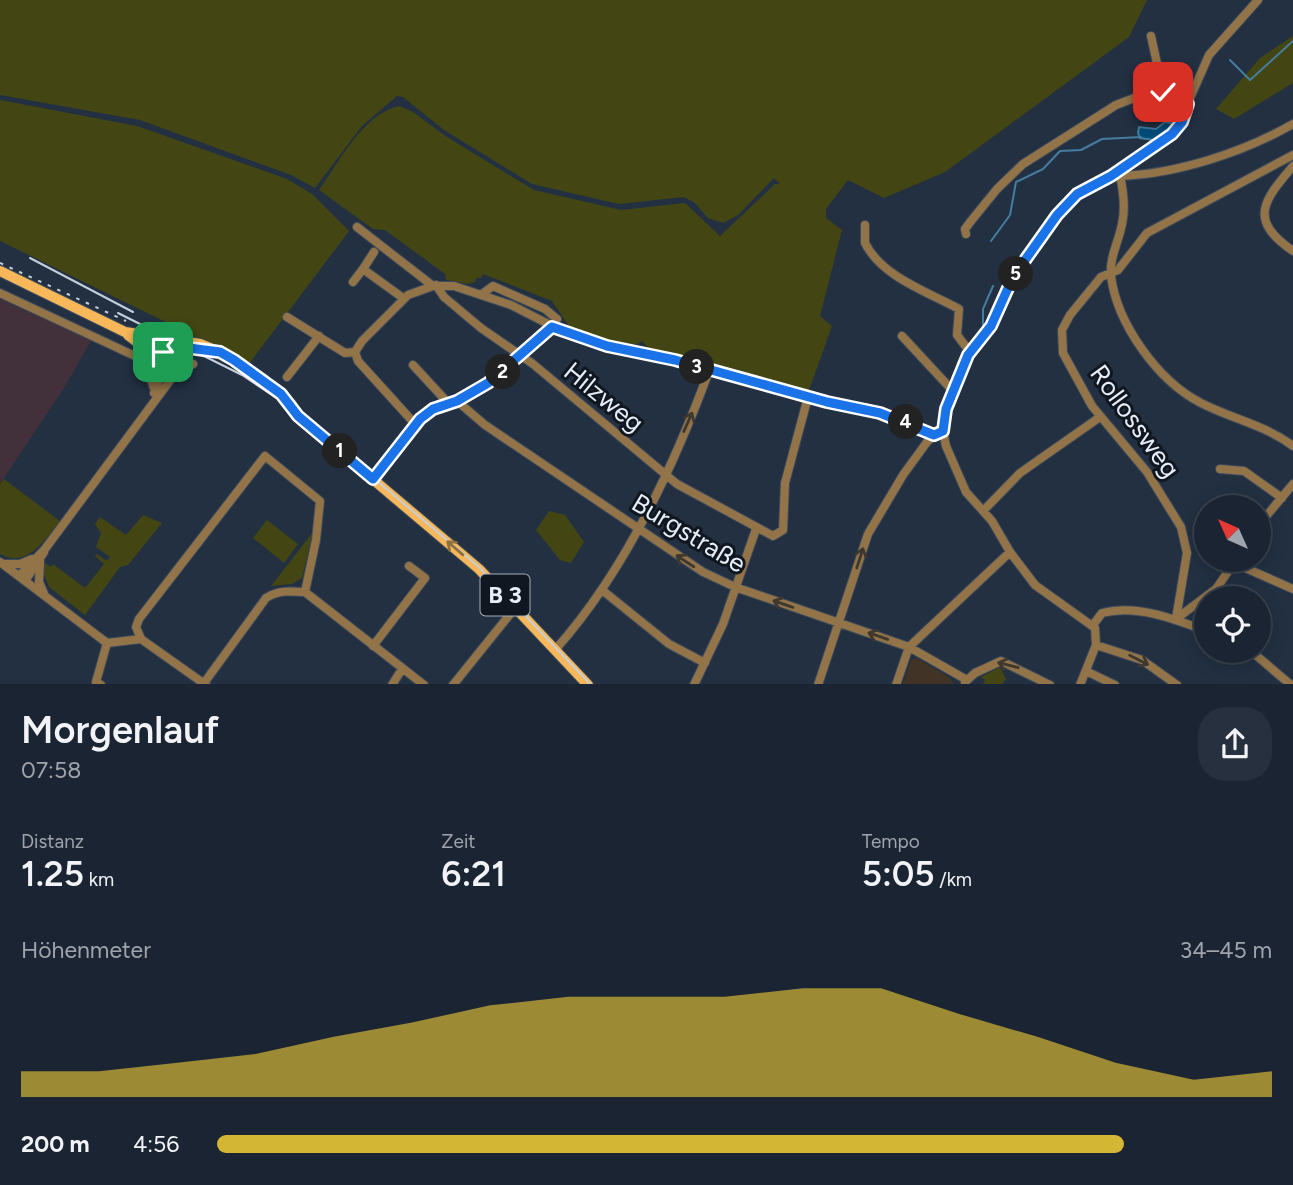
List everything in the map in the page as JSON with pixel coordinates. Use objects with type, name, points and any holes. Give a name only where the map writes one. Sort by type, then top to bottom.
[{"type":"main road","name":"B 3","points":[[0,271],[125,332],[155,339],[200,344],[220,352],[272,386],[291,404],[298,416],[479,569],[588,684]]},
{"type":"main road","name":"B 3","points":[[125,332],[137,342],[170,356],[183,347],[220,352]]},
{"type":"street","points":[[1080,684],[1096,645],[1097,634],[1093,625],[1035,586],[983,511],[966,492],[950,460],[943,431],[946,409],[970,352],[991,326],[1013,277],[1063,208],[1083,190],[1119,174],[1136,158],[1176,130],[1209,55],[1258,0]]},
{"type":"street","points":[[1151,36],[1163,92]]},
{"type":"street","points":[[967,234],[965,229],[997,189],[1023,164],[1126,100],[1151,91],[1163,92],[1188,104]]},
{"type":"street","points":[[1119,174],[1139,175],[1231,151],[1293,124]]},
{"type":"street","name":"Rollossweg","points":[[1176,619],[1187,553],[1184,533],[1175,513],[1147,472],[1100,417],[1063,353],[1062,338],[1070,315],[1101,277],[1118,270],[1138,242],[1154,229],[1293,155]]},
{"type":"street","points":[[1136,158],[1139,175]]},
{"type":"street","points":[[1293,166],[1268,197],[1264,216],[1271,233],[1293,251]]},
{"type":"street","points":[[1119,174],[1123,221],[1111,272],[1113,293],[1122,316],[1138,341],[1166,375],[1201,403],[1260,425],[1293,446]]},
{"type":"street","points":[[865,225],[865,243],[879,262],[913,286],[960,309],[957,335],[970,352]]},
{"type":"street","name":"Hilzweg","points":[[357,227],[434,286],[444,297],[664,473],[756,529]]},
{"type":"street","points":[[354,282],[374,252]]},
{"type":"street","points":[[363,269],[403,298]]},
{"type":"street","points":[[355,352],[403,298],[434,286],[454,286],[482,294],[493,286],[545,309],[557,318],[552,327],[488,383],[453,402],[433,409],[415,424],[373,479]]},
{"type":"street","points":[[0,293],[131,354],[146,366],[155,391]]},
{"type":"street","points":[[287,317],[345,353],[355,352]]},
{"type":"street","points":[[552,327],[607,346],[890,416],[934,435]]},
{"type":"street","points":[[287,377],[319,336]]},
{"type":"street","points":[[902,337],[953,391]]},
{"type":"street","points":[[155,339],[170,356],[174,375]]},
{"type":"street","points":[[355,352],[358,361],[415,424]]},
{"type":"street","points":[[146,366],[170,356]]},
{"type":"street","points":[[147,409],[170,356]]},
{"type":"street","points":[[22,578],[174,375],[193,364]]},
{"type":"street","name":"Burgstraße","points":[[413,365],[453,402],[485,425],[696,568],[735,587],[909,647],[966,682]]},
{"type":"street","points":[[555,650],[601,590],[638,530],[709,371]]},
{"type":"street","points":[[694,684],[728,611],[756,529],[775,536],[783,530],[785,483],[808,397]]},
{"type":"street","points":[[983,511],[1020,473],[1100,417]]},
{"type":"street","points":[[818,684],[867,534],[903,475],[934,435],[943,431]]},
{"type":"street","points":[[305,592],[316,540],[320,501],[265,456],[139,618],[136,627],[141,639],[205,684],[266,598],[277,592],[305,592],[424,684]]},
{"type":"street","points":[[1220,469],[1244,471],[1257,477],[1282,498]]},
{"type":"street","points":[[1271,511],[1293,484]]},
{"type":"street","points":[[896,684],[909,647],[1010,552]]},
{"type":"street","points":[[2,563],[20,564],[38,559]]},
{"type":"street","points":[[38,559],[39,582],[45,596]]},
{"type":"street","points":[[2,563],[107,643],[141,639]]},
{"type":"street","points":[[373,646],[425,578],[409,566]]},
{"type":"street","points":[[1176,619],[1208,596],[1227,572]]},
{"type":"street","points":[[1256,572],[1293,589]]},
{"type":"street","points":[[601,590],[669,644],[705,663]]},
{"type":"street","points":[[1093,625],[1102,613],[1114,611],[1176,619],[1194,626]]},
{"type":"street","points":[[453,684],[511,613]]},
{"type":"street","points":[[99,683],[107,643]]},
{"type":"street","points":[[1096,645],[1142,660],[1177,684]]},
{"type":"street","points":[[966,682],[1001,662],[1050,684]]},
{"type":"street","points":[[1266,663],[1291,684]]},
{"type":"street","points":[[392,684],[402,669]]},
{"type":"street","points":[[1086,671],[1115,684]]},
{"type":"shaded area","points":[[0,295],[91,341],[64,388],[0,484]]},
{"type":"shaded area","points":[[916,658],[949,677],[954,684],[903,684],[911,660]]},
{"type":"green space","points":[[0,0],[1147,0],[1129,37],[945,172],[884,198],[848,180],[826,209],[826,218],[842,230],[820,316],[832,326],[808,393],[649,349],[642,341],[632,347],[571,329],[552,301],[483,274],[481,278],[476,278],[475,282],[468,284],[446,280],[445,274],[385,230],[373,229],[319,190],[363,129],[386,111],[399,106],[413,112],[447,137],[534,190],[621,210],[685,203],[720,236],[775,184],[780,184],[774,178],[738,215],[723,223],[708,218],[695,203],[684,197],[619,204],[532,184],[444,130],[403,97],[397,96],[362,126],[315,188],[291,175],[140,120],[0,95]]},
{"type":"green space","points":[[1293,36],[1293,83],[1234,119],[1216,109],[1260,58]]},
{"type":"green space","points":[[0,100],[137,126],[287,179],[312,194],[349,231],[246,368],[182,330],[0,241]]},
{"type":"green space","points":[[4,479],[60,521],[34,550],[19,558],[0,554],[0,484]]},
{"type":"green space","points":[[549,511],[565,515],[584,542],[571,563],[560,560],[536,530]]},
{"type":"green space","points":[[143,515],[162,523],[128,565],[120,567],[85,615],[49,587],[42,569],[45,563],[51,567],[53,564],[85,588],[104,564],[95,556],[97,554],[107,561],[110,557],[96,547],[101,533],[95,524],[100,517],[126,535]]},
{"type":"green space","points":[[267,520],[298,544],[284,563],[253,538]]},
{"type":"green space","points":[[313,532],[302,578],[292,584],[271,586]]},
{"type":"green space","points":[[1000,667],[1006,679],[1002,684],[983,684],[985,680],[981,677]]},
{"type":"water","points":[[1165,122],[1175,124],[1154,140],[1140,138],[1139,127],[1156,129]]},
{"type":"waterway","points":[[1230,60],[1250,80],[1293,41]]},
{"type":"waterway","points":[[991,241],[1010,215],[1016,182],[1043,169],[1060,151],[1081,150],[1102,139],[1141,137]]},
{"type":"waterway","points":[[983,325],[983,309],[993,286]]},
{"type":"tram line","points":[[30,258],[133,312]]},
{"type":"tram line","points":[[118,313],[242,375],[287,405],[479,567],[590,684]]},
{"type":"railway","points":[[0,263],[126,321]]},
{"type":"route","points":[[163,352],[169,354],[180,348],[189,348],[209,353],[220,352],[234,360],[281,394],[298,416],[373,479],[420,419],[433,409],[470,395],[488,383],[552,327],[626,351],[675,360],[744,381],[786,388],[808,397],[880,413],[934,435],[943,431],[946,409],[968,355],[987,333],[1013,277],[1057,215],[1077,194],[1119,171],[1168,138],[1179,127],[1188,104],[1163,92]]}]
